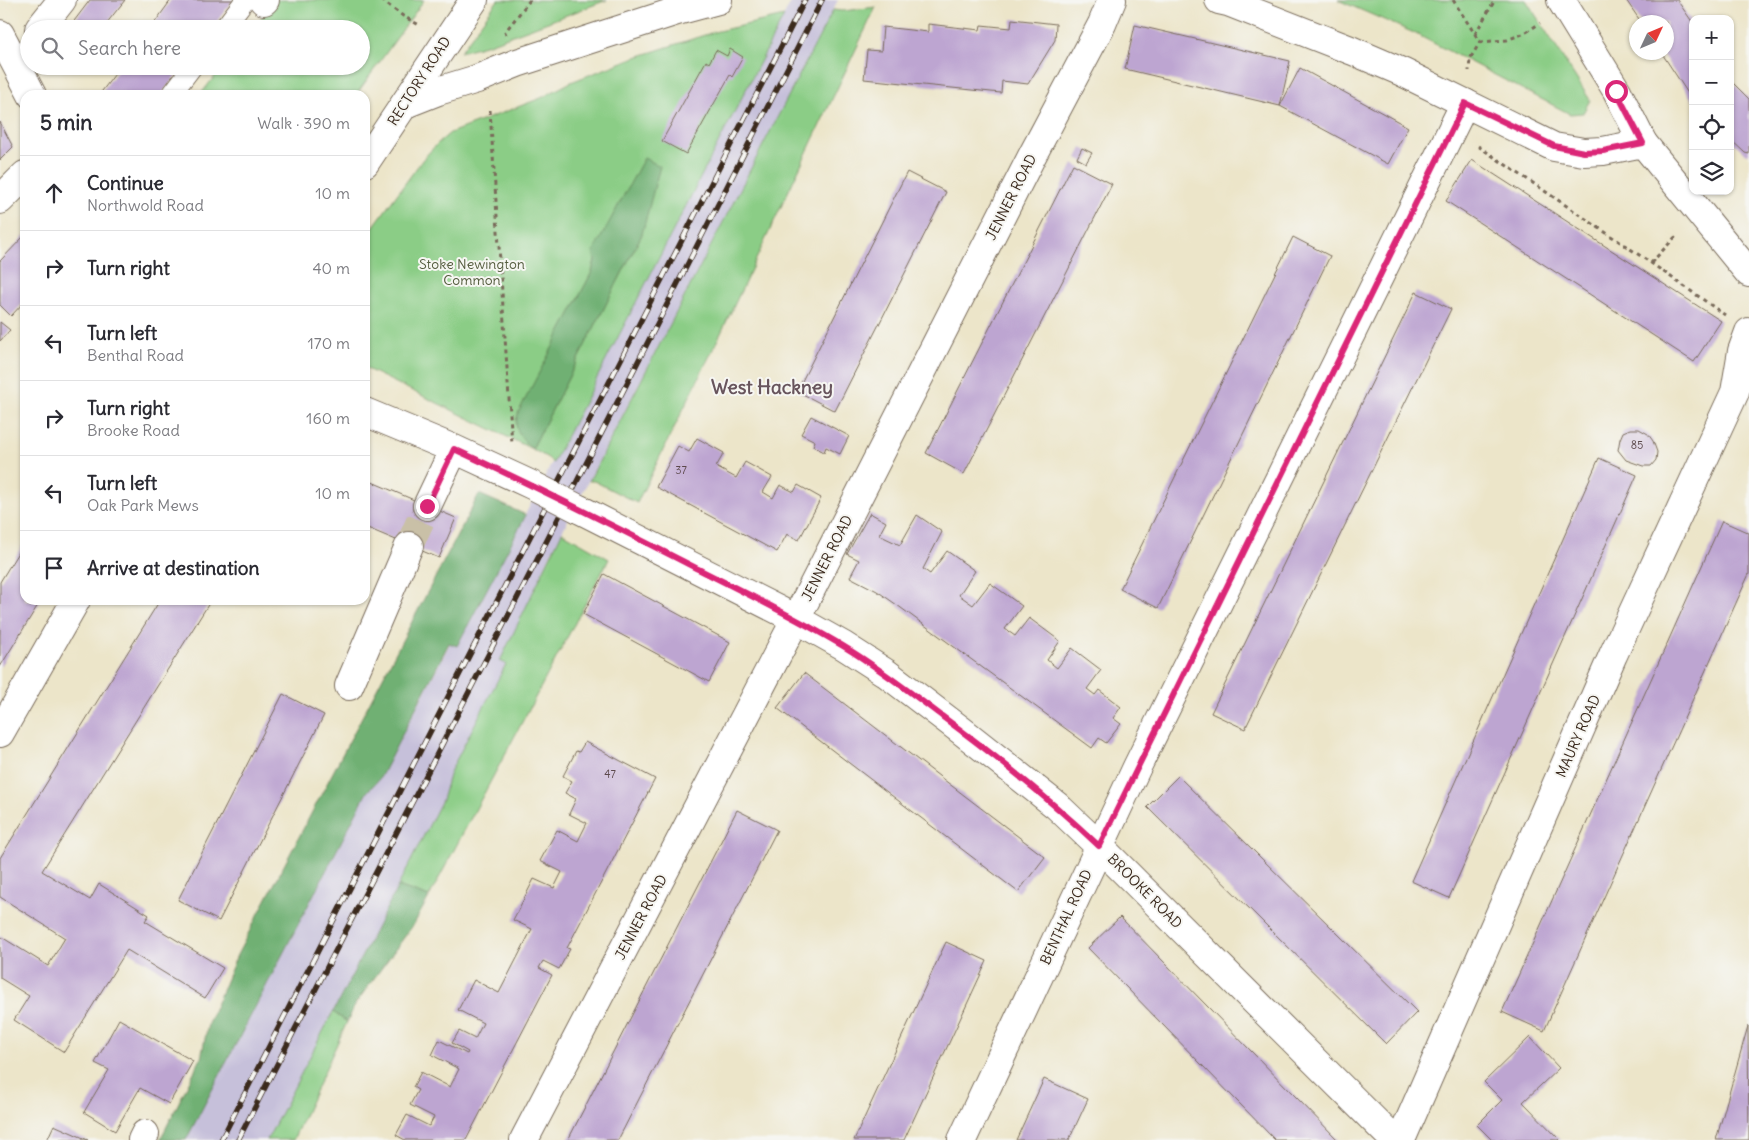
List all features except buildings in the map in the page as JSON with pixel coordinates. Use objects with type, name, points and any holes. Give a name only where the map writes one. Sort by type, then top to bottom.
[{"type":"main road","points":[[46,20],[62,0]]},
{"type":"main road","name":"RECTORY ROAD","points":[[370,156],[474,0]]},
{"type":"main road","points":[[405,104],[517,63],[677,11],[718,0]]},
{"type":"main road","name":"JENNER ROAD","points":[[524,1140],[796,619],[1024,171],[1102,24],[1112,0]]},
{"type":"main road","points":[[1219,0],[1354,51],[1402,72],[1554,146],[1584,152],[1603,151],[1643,143]]},
{"type":"main road","points":[[1564,4],[1616,91],[1643,143],[1748,270]]},
{"type":"main road","points":[[12,41],[20,63]]},
{"type":"main road","points":[[25,75],[30,90]]},
{"type":"main road","name":"BENTHAL ROAD","points":[[962,1140],[1099,846],[1465,103]]},
{"type":"main road","points":[[0,200],[20,180]]},
{"type":"main road","name":"MAURY ROAD","points":[[1401,1140],[1613,655],[1735,392],[1742,351],[1739,325]]},
{"type":"main road","name":"BROOKE ROAD","points":[[370,414],[454,449],[534,486],[796,619],[844,646],[886,674],[1057,806],[1394,1140]]},
{"type":"main road","points":[[427,506],[454,449]]},
{"type":"main road","points":[[349,686],[409,546]]},
{"type":"main road","points":[[0,733],[73,605]]},
{"type":"lane","points":[[230,20],[245,0]]},
{"type":"lane","points":[[175,90],[186,75]]},
{"type":"path","points":[[381,0],[403,16],[426,28]]},
{"type":"path","points":[[1453,0],[1480,42]]},
{"type":"path","points":[[1474,34],[1495,0]]},
{"type":"path","points":[[1480,42],[1507,40],[1525,33],[1564,4]]},
{"type":"path","points":[[1469,72],[1470,58],[1480,42]]},
{"type":"path","points":[[490,110],[513,450]]},
{"type":"path","points":[[1472,142],[1739,325]]},
{"type":"path","points":[[1651,263],[1683,228]]},
{"type":"shaded area","points":[[792,0],[838,0],[551,553],[501,661],[506,664],[450,772],[442,800],[267,1140],[186,1140],[367,792],[380,778],[450,643],[457,646]]},
{"type":"green space","points":[[275,0],[424,0],[360,90],[204,90],[216,75],[370,75],[370,20],[260,20]]},
{"type":"green space","points":[[498,0],[607,0],[489,44],[460,52]]},
{"type":"green space","points":[[1338,0],[1526,0],[1590,100],[1583,113],[1570,114],[1414,33]]},
{"type":"green space","points":[[876,7],[721,333],[637,503],[594,481],[589,481],[833,10],[843,11]]},
{"type":"green space","name":"Stoke Newington Common","points":[[784,16],[553,463],[532,449],[370,370],[370,231],[423,159],[450,133],[541,98],[571,82],[633,58],[714,32]],"holes":[[[642,234],[532,449],[522,439],[516,420],[592,272],[595,260]]]},
{"type":"green space","points":[[644,158],[660,166],[642,234],[532,449],[518,432],[516,423],[519,411],[592,272],[595,260],[593,252]]},
{"type":"green space","points":[[479,494],[526,515],[457,646],[449,643],[380,778],[367,792],[186,1140],[160,1140],[201,1058],[208,1024],[237,955]]},
{"type":"green space","points":[[562,532],[609,559],[429,897],[398,886],[442,800],[450,772],[506,664],[500,661]]},
{"type":"green space","points":[[398,886],[429,897],[414,924],[356,1003],[347,1022],[333,1012]]},
{"type":"green space","points":[[333,1012],[347,1022],[293,1140],[267,1140]]},
{"type":"tunnel","points":[[409,546],[427,506]]},
{"type":"railway","points":[[221,1140],[805,0]]},
{"type":"railway","points":[[238,1140],[538,558],[822,0]]},
{"type":"district","name":"West Hackney","points":[[772,387]]},
{"type":"route","points":[[427,506],[454,449],[534,486],[681,560],[796,619],[844,646],[886,674],[1057,806],[1099,846],[1465,103],[1554,146],[1584,152],[1603,151],[1643,143],[1616,91]]}]
